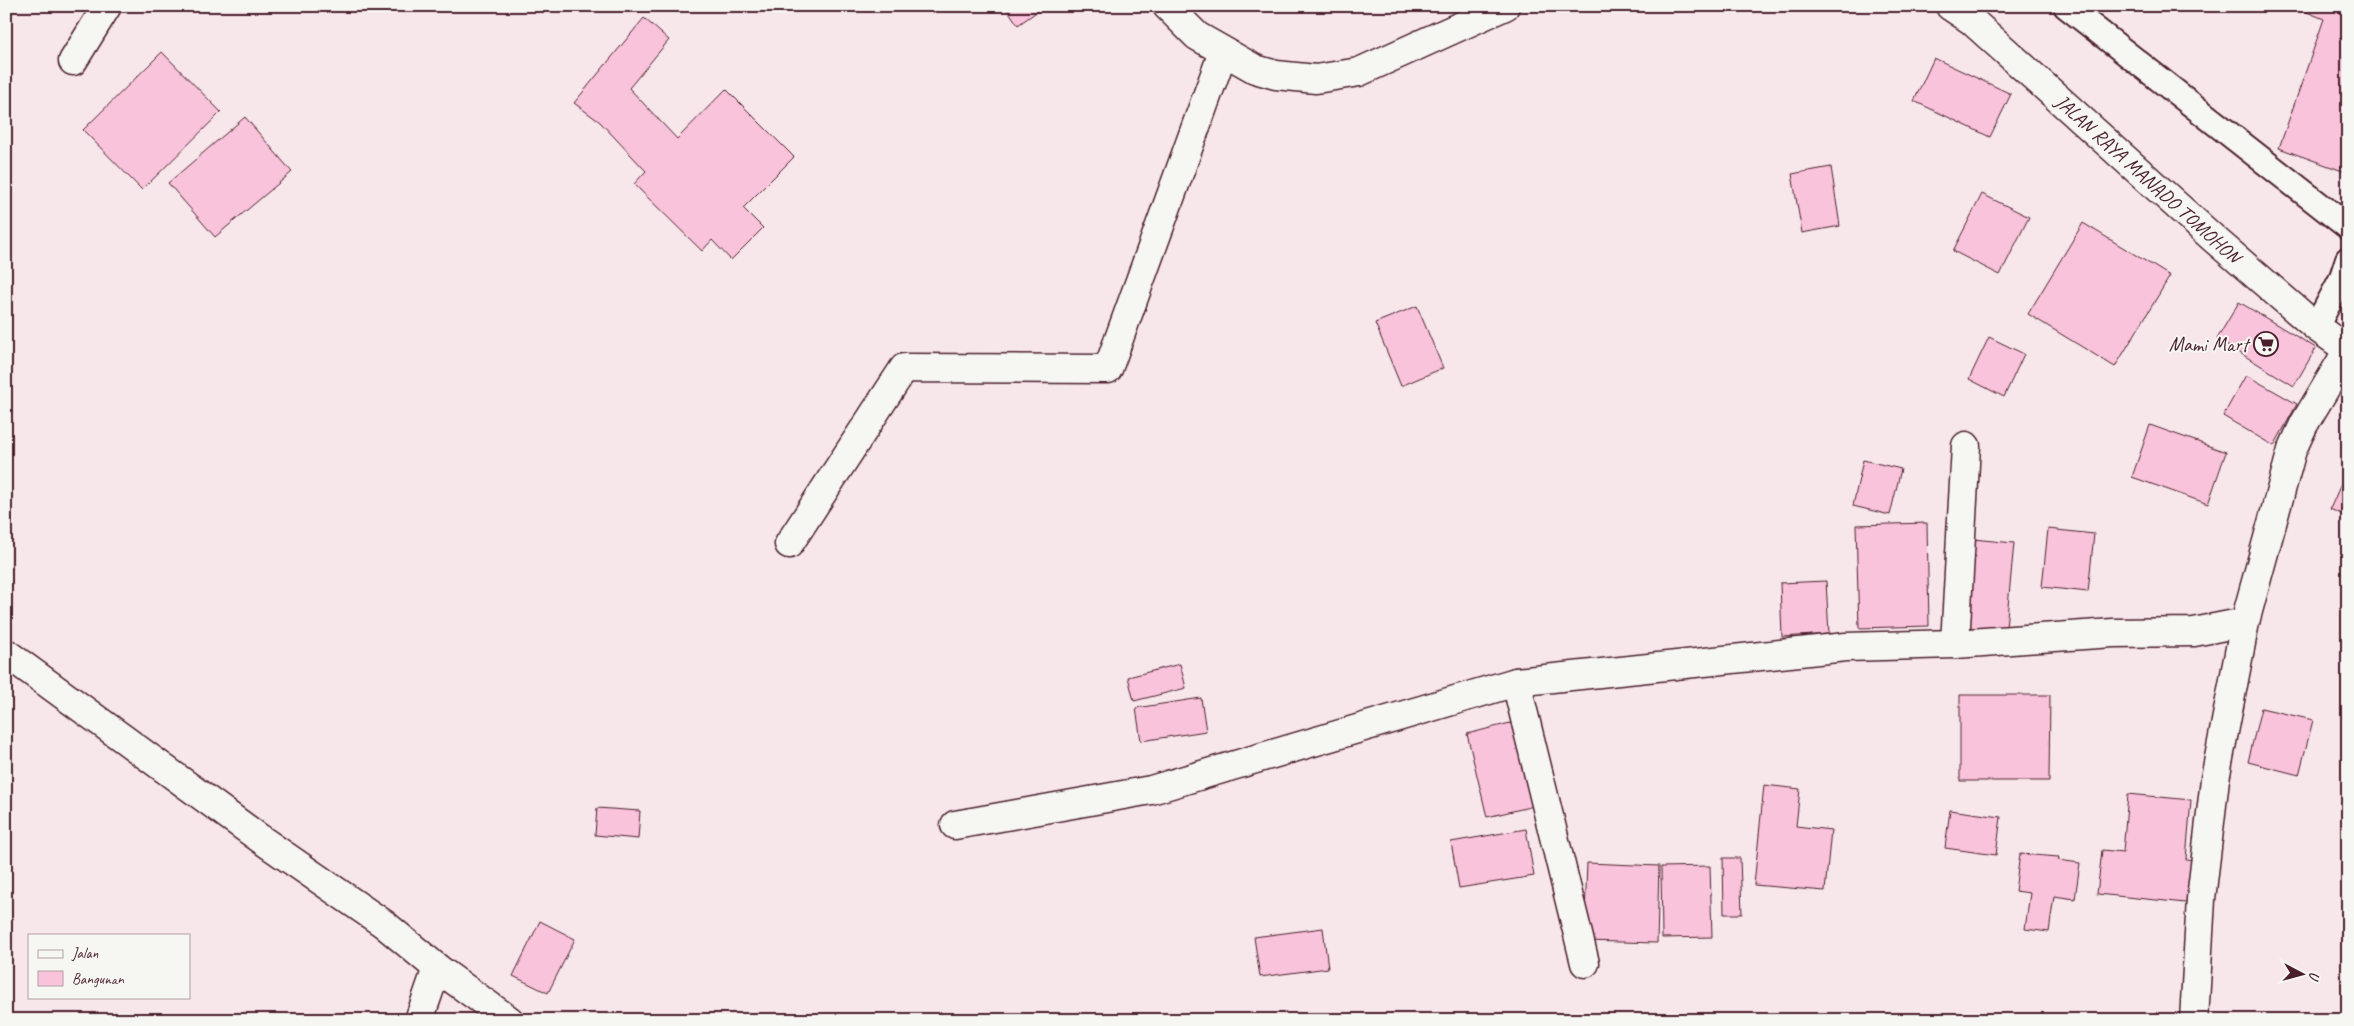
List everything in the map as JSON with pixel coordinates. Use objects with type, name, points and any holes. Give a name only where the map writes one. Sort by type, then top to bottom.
[{"type":"main road","points":[[73,62],[107,6]]},
{"type":"main road","points":[[1167,6],[1197,36],[1255,69],[1276,75],[1316,79],[1359,72],[1505,6]]},
{"type":"main road","name":"JALAN RAYA MANADO TOMOHON","points":[[1950,6],[1971,20],[2214,239],[2316,327],[2348,350]]},
{"type":"main road","points":[[789,544],[904,368],[1108,369],[1223,52]]},
{"type":"main road","points":[[2194,1020],[2202,899],[2215,779],[2245,622],[2292,450],[2304,424],[2348,350]]},
{"type":"main road","points":[[1955,644],[1966,446]]},
{"type":"main road","points":[[955,825],[1151,790],[1516,682],[1846,647],[1955,644],[2113,633],[2194,632],[2245,622]]},
{"type":"main road","points":[[6,653],[262,840],[384,924],[437,968],[509,1020]]},
{"type":"main road","points":[[1516,682],[1585,963]]},
{"type":"main road","points":[[420,1020],[437,968]]},
{"type":"lane","points":[[2066,6],[2348,227]]},
{"type":"lane","points":[[2316,327],[2341,280],[2348,259]]},
{"type":"building","points":[[1005,6],[1045,6],[1018,25]]},
{"type":"building","points":[[2292,6],[2348,6],[2348,173],[2279,148],[2324,19]]},
{"type":"building","points":[[644,18],[669,40],[629,88],[677,139],[726,89],[794,157],[743,208],[763,228],[731,260],[712,240],[702,251],[634,184],[646,171],[600,122],[574,103]]},
{"type":"building","points":[[162,52],[221,112],[142,190],[83,130]]},
{"type":"building","points":[[1934,58],[2011,94],[1990,137],[1914,101]]},
{"type":"building","points":[[245,117],[292,172],[215,237],[168,183]]},
{"type":"building","points":[[1831,167],[1840,226],[1802,233],[1792,174]]},
{"type":"building","points":[[1982,194],[2029,217],[2000,275],[1953,251]]},
{"type":"building","points":[[2083,223],[2170,276],[2115,367],[2028,314]]},
{"type":"building","name":"Mami Mart","points":[[2239,302],[2316,348],[2294,386],[2217,339]]},
{"type":"building","points":[[1417,306],[1443,368],[1401,386],[1375,323]]},
{"type":"building","points":[[1989,337],[2024,354],[2004,397],[1969,379]]},
{"type":"building","points":[[2246,375],[2297,404],[2274,446],[2223,416]]},
{"type":"building","points":[[2150,425],[2226,452],[2208,504],[2132,477]]},
{"type":"building","points":[[1863,460],[1901,469],[1890,515],[1853,506]]},
{"type":"building","points":[[2348,468],[2348,517],[2330,509]]},
{"type":"building","points":[[1927,523],[1929,626],[1859,628],[1856,525]]},
{"type":"building","points":[[2048,529],[2094,534],[2088,592],[2042,587]]},
{"type":"building","points":[[1973,539],[2014,543],[2005,638],[1965,634]]},
{"type":"building","points":[[1826,581],[1829,634],[1782,637],[1780,583]]},
{"type":"building","points":[[1180,664],[1186,688],[1134,701],[1128,677]]},
{"type":"building","points":[[1960,695],[2050,695],[2049,781],[1960,781]]},
{"type":"building","points":[[1201,698],[1206,731],[1141,741],[1136,708]]},
{"type":"building","points":[[2261,708],[2313,720],[2299,775],[2248,762]]},
{"type":"building","points":[[1514,722],[1534,806],[1487,817],[1467,734]]},
{"type":"building","points":[[1764,785],[1800,789],[1796,826],[1831,830],[1825,891],[1754,885]]},
{"type":"building","points":[[2128,794],[2191,800],[2186,859],[2200,861],[2195,904],[2097,894],[2102,850],[2123,852]]},
{"type":"building","points":[[597,808],[640,811],[638,839],[595,835]]},
{"type":"building","points":[[1950,810],[2001,817],[1996,855],[1945,848]]},
{"type":"building","points":[[1526,829],[1534,876],[1459,888],[1451,842]]},
{"type":"building","points":[[2020,854],[2059,857],[2058,860],[2080,863],[2075,899],[2054,896],[2049,932],[2025,929],[2030,893],[2015,891]]},
{"type":"building","points":[[1723,858],[1740,858],[1742,914],[1724,914]]},
{"type":"building","points":[[1587,863],[1659,866],[1657,943],[1584,941]]},
{"type":"building","points":[[1710,866],[1712,937],[1662,938],[1661,867]]},
{"type":"building","points":[[540,921],[575,939],[548,993],[513,976]]},
{"type":"building","points":[[1323,928],[1328,968],[1260,977],[1254,937]]},
{"type":"place","name":"Mami Mart","points":[[2266,344]]}]
